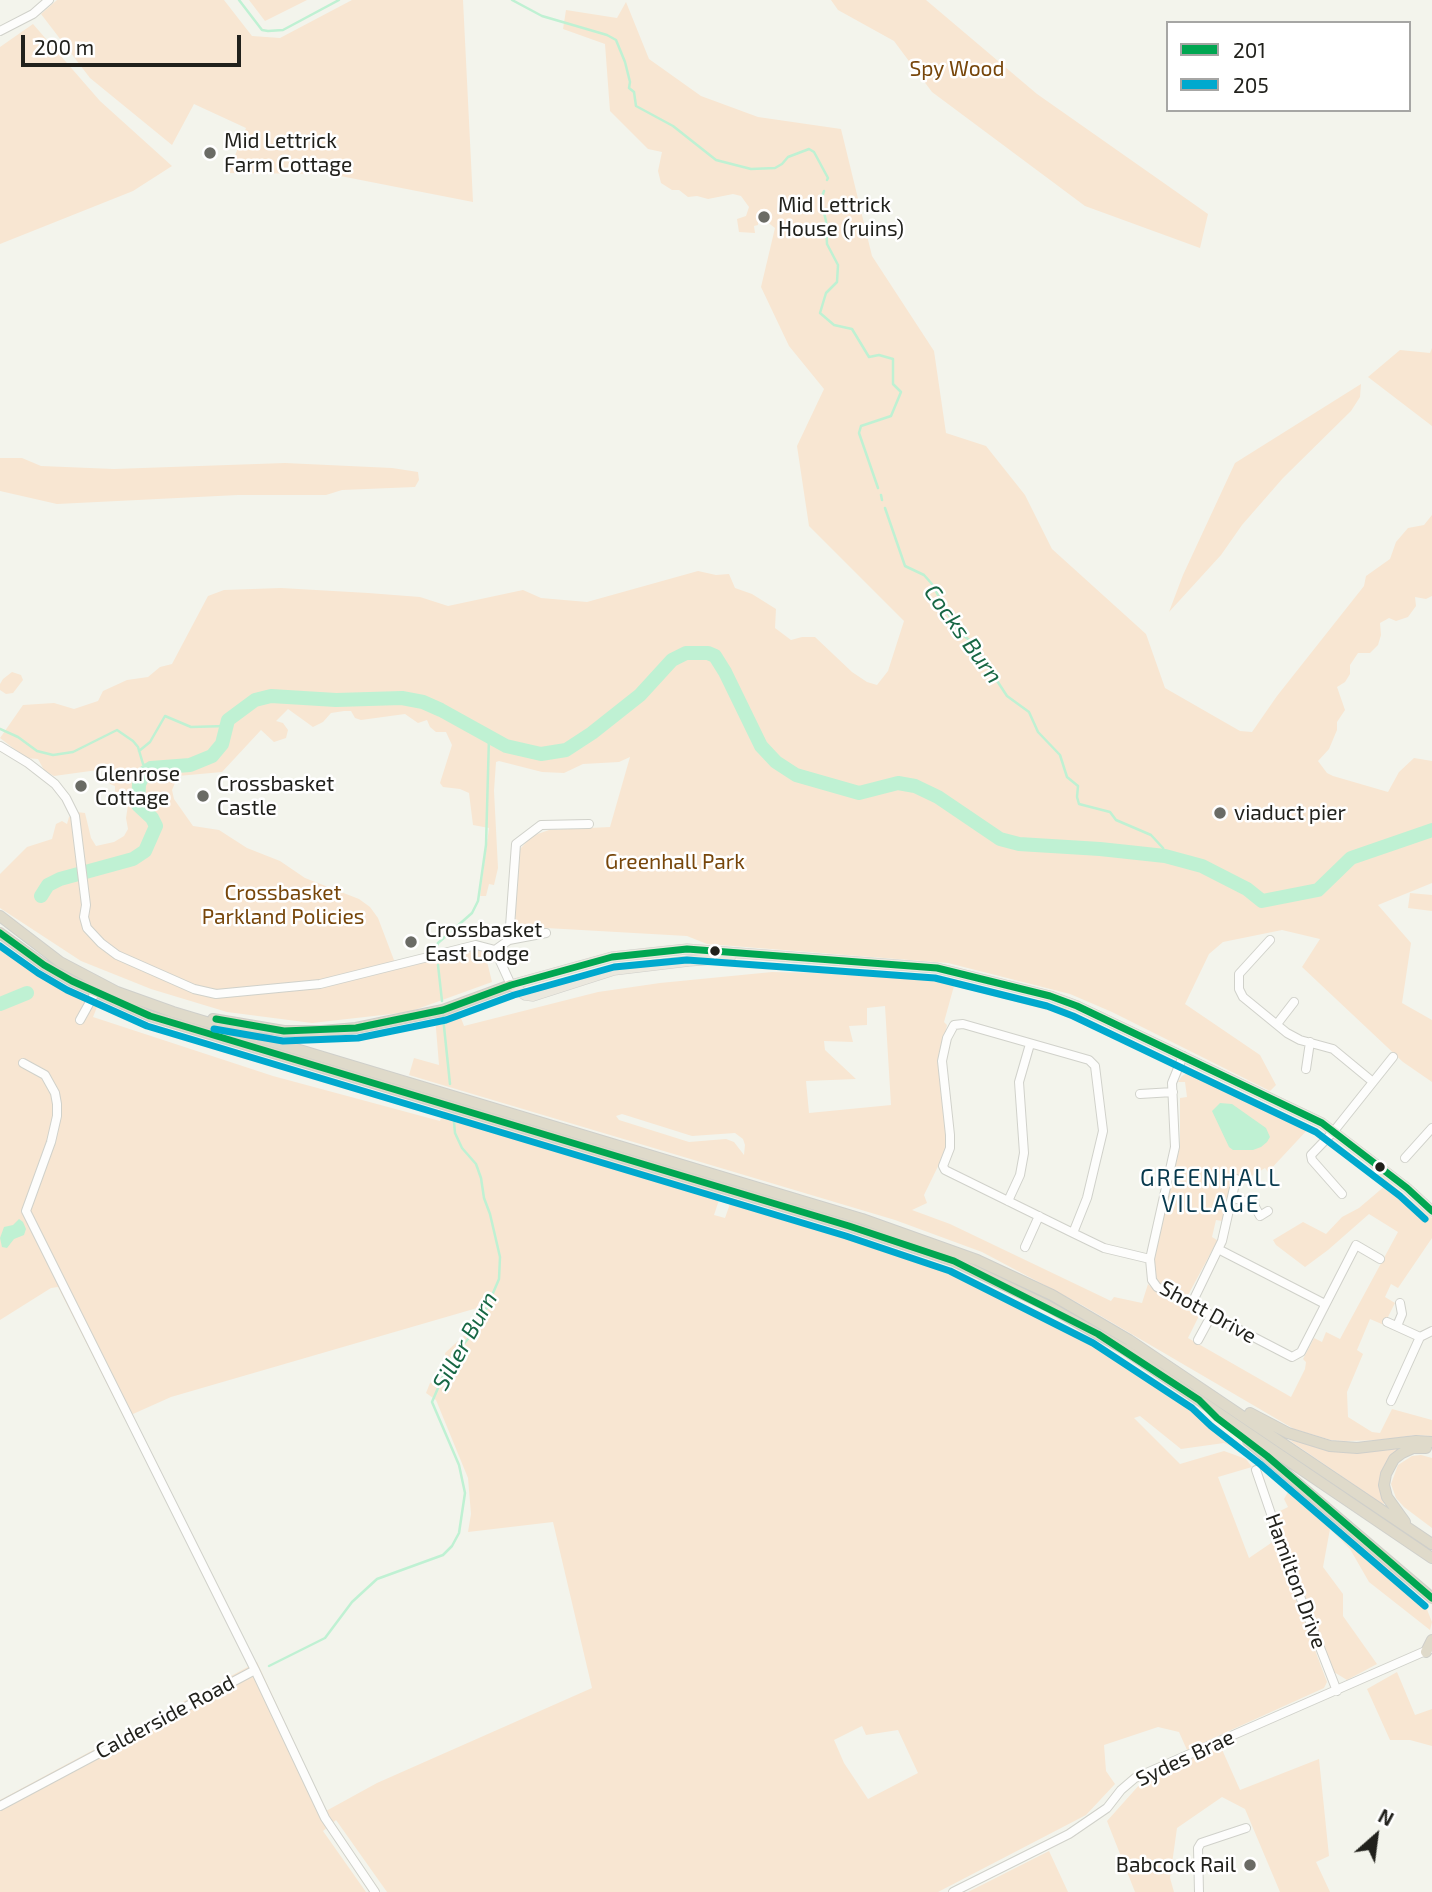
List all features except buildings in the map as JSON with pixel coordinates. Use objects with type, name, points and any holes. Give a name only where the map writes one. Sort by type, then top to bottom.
[{"type":"highway","points":[[0,916],[60,962],[89,979],[173,1012],[911,1235],[977,1260],[1079,1310],[1262,1420],[1303,1439],[1330,1446],[1357,1448],[1416,1441],[1432,1443]]},
{"type":"highway","points":[[0,933],[44,965],[95,993],[162,1020],[849,1226],[954,1261],[1074,1320],[1124,1349],[1432,1559]]},
{"type":"highway","points":[[173,1012],[284,1031],[322,1031],[395,1022],[443,1010],[511,985]]},
{"type":"highway","points":[[1157,1358],[1432,1544]]},
{"type":"highway","points":[[1199,1400],[1432,1598]]},
{"type":"highway","points":[[1413,1532],[1387,1497],[1384,1480],[1390,1465],[1402,1453],[1419,1448],[1432,1450]]},
{"type":"highway","points":[[1420,1588],[1432,1606]]},
{"type":"highway","points":[[1429,1650],[1432,1640]]},
{"type":"main road","points":[[511,985],[612,957],[687,949],[763,957],[937,968],[1050,996],[1101,1016],[1322,1123],[1408,1188],[1432,1211]]},
{"type":"main road","points":[[511,985],[525,995],[533,996],[614,970],[690,961],[763,957]]},
{"type":"street","points":[[0,31],[33,14],[49,0]]},
{"type":"street","points":[[0,746],[38,770],[66,798],[75,816],[87,929],[117,955],[194,989],[216,994],[320,984],[476,945],[495,950]]},
{"type":"street","points":[[509,940],[516,844],[541,825],[589,824]]},
{"type":"street","points":[[495,950],[509,940],[545,933]]},
{"type":"street","points":[[1263,942],[1239,974],[1239,989],[1243,996],[1300,1040],[1333,1049],[1373,1082]]},
{"type":"street","points":[[495,950],[511,985]]},
{"type":"street","points":[[80,1020],[95,993]]},
{"type":"street","points":[[1276,1024],[1294,1002]]},
{"type":"street","points":[[1288,1010],[1296,1016]]},
{"type":"street","points":[[1073,1233],[1087,1198],[1103,1131],[1095,1066],[1089,1060],[957,1024],[951,1028],[942,1060],[950,1135],[950,1147],[943,1166],[945,1170],[1040,1216],[1073,1233],[1104,1248],[1150,1259]]},
{"type":"street","points":[[1303,1063],[1310,1042]]},
{"type":"street","points":[[1008,1201],[1020,1175],[1024,1153],[1019,1082],[1030,1044]]},
{"type":"street","name":"Shott Drive","points":[[1183,1056],[1172,1083],[1175,1147],[1150,1259],[1152,1280],[1157,1287],[1292,1356],[1301,1352],[1356,1245],[1380,1259]]},
{"type":"street","points":[[1342,1194],[1312,1160],[1311,1155],[1373,1082],[1390,1068],[1393,1057]]},
{"type":"street","points":[[23,1063],[45,1075],[55,1093],[57,1104],[51,1142],[26,1211],[255,1670]]},
{"type":"street","points":[[1140,1094],[1173,1092]]},
{"type":"street","points":[[1405,1158],[1417,1151],[1432,1129]]},
{"type":"street","points":[[1191,1305],[1218,1249],[1236,1179]]},
{"type":"street","points":[[1233,1198],[1253,1203],[1260,1216],[1268,1211]]},
{"type":"street","points":[[1025,1247],[1040,1216]]},
{"type":"street","points":[[1218,1249],[1325,1304]]},
{"type":"street","points":[[1397,1326],[1402,1314],[1401,1303]]},
{"type":"street","points":[[1198,1340],[1211,1316]]},
{"type":"street","points":[[1387,1322],[1420,1337]]},
{"type":"street","points":[[1391,1401],[1420,1337],[1432,1331]]},
{"type":"street","name":"Hamilton Drive","points":[[1256,1470],[1294,1581],[1337,1691]]},
{"type":"street","name":"Sydes Brae","points":[[953,1892],[1069,1834],[1107,1808],[1135,1778],[1429,1650]]},
{"type":"street","name":"Calderside Road","points":[[0,1806],[255,1670],[325,1818],[375,1892]]},
{"type":"street","points":[[1199,1892],[1198,1848],[1201,1843],[1246,1828]]},
{"type":"green space","points":[[57,0],[224,0],[252,36],[280,38],[352,0],[463,0],[473,202],[330,174],[228,173],[246,128],[194,104],[172,145],[90,78],[41,14]]},
{"type":"green space","points":[[249,0],[307,0],[265,21]]},
{"type":"green space","name":"Spy Wood","points":[[831,0],[926,0],[1037,94],[1208,214],[1200,248],[1085,206],[932,92],[894,41],[838,10]]},
{"type":"green space","points":[[626,2],[649,59],[701,96],[758,117],[841,129],[872,256],[934,351],[946,433],[986,446],[1025,495],[1052,549],[1146,634],[1165,688],[1240,731],[1252,732],[1364,586],[1366,576],[1390,559],[1396,542],[1408,528],[1424,525],[1432,515],[1432,596],[1426,599],[1415,597],[1416,606],[1408,617],[1396,621],[1389,618],[1380,623],[1378,645],[1370,653],[1358,653],[1350,665],[1350,674],[1345,682],[1337,687],[1345,710],[1337,722],[1337,730],[1329,749],[1318,761],[1327,773],[1333,776],[1388,792],[1399,772],[1414,758],[1432,761],[1432,883],[1378,905],[1411,943],[1402,1003],[1432,1020],[1432,1082],[1403,1062],[1302,967],[1320,939],[1282,930],[1223,942],[1209,954],[1185,1004],[1260,1055],[1276,1085],[1270,1091],[1112,1012],[1070,994],[948,963],[707,944],[687,936],[546,928],[514,933],[520,849],[532,836],[549,830],[610,827],[630,757],[619,762],[583,764],[564,773],[542,772],[496,762],[494,791],[498,868],[494,885],[489,884],[486,896],[480,896],[489,828],[473,825],[469,793],[443,787],[440,783],[452,745],[446,732],[436,732],[427,720],[418,723],[405,714],[361,720],[355,718],[351,711],[344,711],[331,713],[323,722],[313,727],[288,709],[276,721],[283,723],[288,730],[286,738],[274,742],[261,730],[222,772],[178,776],[172,790],[174,799],[193,826],[219,830],[247,848],[280,861],[305,878],[359,899],[370,907],[378,918],[397,968],[484,949],[492,982],[409,1012],[312,1023],[227,1012],[151,989],[81,961],[0,908],[0,874],[27,847],[52,839],[56,824],[62,821],[67,824],[69,817],[77,812],[85,813],[91,838],[96,846],[114,842],[124,836],[128,829],[126,818],[129,799],[115,794],[115,786],[110,784],[105,769],[54,776],[44,770],[38,759],[26,758],[0,738],[23,705],[54,703],[74,709],[98,701],[103,691],[127,680],[148,677],[160,667],[172,664],[208,596],[224,590],[281,588],[368,593],[420,597],[448,606],[523,590],[541,598],[587,602],[698,571],[716,575],[729,574],[735,588],[752,594],[776,609],[775,628],[791,640],[815,637],[852,672],[867,682],[877,685],[888,671],[904,621],[809,526],[797,446],[824,389],[789,346],[761,287],[775,228],[758,215],[758,225],[754,226],[755,233],[739,232],[737,219],[746,216],[749,207],[741,196],[733,194],[708,199],[688,197],[661,183],[658,171],[662,152],[648,149],[610,111],[605,44],[563,29],[566,10],[617,18]]},
{"type":"green space","points":[[33,24],[100,101],[172,166],[133,191],[0,244],[0,47]]},
{"type":"green space","points":[[1432,348],[1432,426],[1368,377],[1400,350],[1430,353]]},
{"type":"green space","points":[[1361,384],[1360,397],[1351,411],[1283,478],[1242,525],[1221,555],[1169,612],[1183,575],[1235,463]]},
{"type":"green space","points":[[0,458],[22,458],[41,466],[114,469],[285,463],[392,468],[418,472],[419,480],[415,487],[342,490],[326,495],[238,495],[57,504],[0,491]]},
{"type":"green space","points":[[12,672],[21,675],[23,680],[13,693],[6,694],[0,690],[0,684]]},
{"type":"green space","points":[[1410,893],[1432,895],[1432,911],[1408,908]]},
{"type":"green space","points":[[0,943],[42,974],[97,1007],[93,1017],[273,1076],[440,1121],[444,1111],[721,1194],[714,1215],[725,1218],[732,1198],[928,1262],[1014,1301],[1117,1360],[1250,1451],[1249,1454],[1224,1443],[1181,1449],[1140,1416],[1134,1418],[1180,1464],[1224,1451],[1246,1459],[1252,1467],[1218,1477],[1249,1558],[1274,1541],[1327,1682],[1324,1688],[1187,1750],[1179,1732],[1158,1727],[1104,1745],[1106,1771],[1115,1784],[1086,1815],[938,1892],[387,1892],[336,1820],[323,1831],[366,1892],[0,1892],[0,1800],[257,1662],[326,1811],[377,1783],[592,1688],[553,1522],[468,1532],[471,1514],[468,1478],[436,1400],[426,1393],[430,1383],[448,1375],[445,1353],[481,1320],[484,1306],[171,1397],[124,1418],[58,1287],[51,1288],[0,1320]],"holes":[[[862,1726],[866,1735],[898,1730],[918,1773],[868,1799],[844,1763],[834,1740]]]},
{"type":"green space","points":[[772,972],[922,975],[970,983],[1066,1008],[1082,1019],[954,986],[944,1022],[947,1025],[939,1060],[946,1150],[924,1195],[927,1203],[912,1210],[950,1224],[1111,1301],[1114,1297],[1142,1303],[1148,1284],[1160,1296],[1199,1316],[1188,1338],[1291,1397],[1305,1369],[1306,1362],[1303,1359],[1314,1338],[1322,1342],[1326,1332],[1340,1339],[1398,1232],[1369,1214],[1305,1267],[1273,1240],[1303,1222],[1326,1234],[1342,1217],[1359,1208],[1386,1185],[1376,1171],[1432,1218],[1432,1238],[1398,1288],[1391,1284],[1385,1297],[1395,1303],[1384,1325],[1370,1319],[1357,1350],[1363,1354],[1347,1392],[1348,1417],[1372,1432],[1380,1433],[1392,1409],[1432,1420],[1432,1436],[1346,1441],[1331,1440],[1294,1429],[1082,1305],[982,1252],[895,1220],[409,1075],[414,1058],[439,1065],[435,1016],[458,1010],[464,1026],[598,992]],"holes":[[[885,1006],[891,1105],[809,1113],[806,1081],[856,1079],[825,1050],[824,1041],[853,1042],[849,1026],[867,1025],[867,1008]],[[622,1114],[692,1136],[735,1133],[743,1139],[744,1155],[734,1142],[726,1139],[689,1142],[619,1120],[616,1116]]]},
{"type":"green space","points":[[1189,1072],[1310,1127],[1268,1172],[1265,1168],[1247,1179],[1233,1176],[1222,1221],[1216,1220],[1212,1237],[1217,1240],[1187,1297],[1160,1284],[1155,1278],[1153,1263],[1180,1146],[1180,1098],[1187,1097],[1185,1082],[1178,1082]]},
{"type":"green space","points":[[1289,1440],[1342,1452],[1409,1445],[1395,1453],[1384,1504]]},
{"type":"green space","points":[[1412,1456],[1432,1458],[1432,1528],[1404,1507],[1396,1498],[1391,1484],[1398,1465]]},
{"type":"green space","points":[[1292,1485],[1397,1575],[1424,1602],[1432,1622],[1430,1630],[1369,1582],[1350,1549],[1330,1529],[1323,1567],[1343,1594],[1343,1616],[1377,1664],[1347,1680],[1334,1672],[1275,1518],[1278,1512],[1288,1507],[1284,1499]]},
{"type":"green space","points":[[1397,1672],[1415,1715],[1432,1709],[1432,1746],[1410,1740],[1390,1740],[1367,1689]]},
{"type":"green space","points":[[1220,1745],[1240,1790],[1319,1759],[1329,1856],[1316,1862],[1330,1892],[1280,1892],[1245,1809],[1222,1797],[1177,1828],[1170,1878],[1174,1892],[1135,1892],[1107,1821],[1141,1783]]},
{"type":"green space","points":[[1049,1851],[1068,1892],[968,1892]]},
{"type":"shaded area","points":[[1220,1103],[1232,1104],[1266,1128],[1270,1137],[1267,1142],[1253,1150],[1233,1150],[1229,1147],[1212,1111]]},
{"type":"shaded area","points":[[19,1219],[26,1229],[24,1235],[14,1239],[7,1248],[2,1247],[0,1238],[4,1227],[13,1225]]},
{"type":"waterway","name":"Cocks Burn","points":[[239,0],[262,30],[268,31],[283,30],[339,0]]},
{"type":"waterway","name":"Cocks Burn","points":[[512,0],[542,16],[616,40],[625,62],[629,88],[634,92],[636,106],[673,126],[716,160],[751,169],[775,168],[788,157],[809,149],[814,152],[827,180]]},
{"type":"waterway","name":"Cocks Burn","points":[[824,191],[821,200],[826,221],[827,244],[838,265],[837,282],[826,293],[820,313],[834,325],[852,329],[869,357],[879,355],[893,359],[893,384],[901,392],[891,416],[861,426],[859,433],[878,488]]},
{"type":"waterway","name":"Cocks Burn","points":[[881,495],[882,500]]},
{"type":"waterway","name":"Cocks Burn","points":[[885,508],[905,566],[924,575],[932,584],[958,632],[971,641],[1007,696],[1029,712],[1038,732],[1060,755],[1067,777],[1078,786],[1079,804],[1110,812],[1116,820],[1151,835],[1163,848],[1165,856]]},
{"type":"waterway","points":[[41,896],[48,885],[60,879],[133,859],[145,851],[156,826],[152,818],[138,805],[139,784],[145,772],[151,768],[190,765],[212,756],[222,744],[228,720],[255,700],[271,696],[336,700],[402,698],[423,702],[441,710],[506,746],[541,754],[566,750],[592,733],[640,695],[672,660],[686,653],[708,653],[715,656],[761,746],[776,762],[796,775],[859,793],[898,783],[915,786],[938,797],[1000,839],[1019,844],[1165,856],[1202,866],[1247,889],[1262,901],[1318,890],[1351,858],[1432,830]]},
{"type":"waterway","points":[[139,751],[150,742],[165,716],[191,727],[226,726]]},
{"type":"waterway","points":[[0,729],[18,737],[37,751],[53,755],[73,752],[117,730],[133,741],[138,747],[143,764],[151,768]]},
{"type":"waterway","name":"Siller Burn","points":[[436,948],[438,943],[472,913],[478,901],[486,845],[489,737]]},
{"type":"waterway","name":"Siller Burn","points":[[438,965],[442,1001]]},
{"type":"waterway","points":[[0,1004],[27,993]]},
{"type":"waterway","name":"Siller Burn","points":[[443,1017],[450,1084]]},
{"type":"waterway","name":"Siller Burn","points":[[269,1666],[325,1638],[352,1602],[377,1579],[443,1555],[459,1533],[465,1493],[459,1465],[432,1402],[450,1360],[479,1326],[499,1279],[500,1257],[481,1178],[476,1164],[462,1148],[455,1133],[454,1122]]},
{"type":"transit line","name":"201","points":[[0,933],[44,965],[72,981],[150,1016],[849,1226],[954,1261],[1098,1334],[1199,1400],[1432,1598]]},
{"type":"transit line","name":"205","points":[[0,946],[67,990],[147,1026],[846,1236],[950,1271],[1093,1343],[1192,1408],[1425,1606]]},
{"type":"transit line","name":"201","points":[[216,1019],[284,1031],[356,1028],[443,1010],[511,985],[612,957],[687,949],[937,968],[1050,996],[1077,1006],[1322,1123],[1407,1188],[1432,1211]]},
{"type":"transit line","name":"205","points":[[214,1029],[283,1041],[358,1038],[446,1020],[514,995],[614,967],[687,960],[935,978],[1047,1006],[1073,1016],[1316,1132],[1400,1196],[1425,1219]]},
{"type":"place","name":"Mid Lettrick Farm Cottage","points":[[210,153]]},
{"type":"place","name":"Mid Lettrick House (ruins)","points":[[764,217]]},
{"type":"place","name":"Glenrose Cottage","points":[[81,786]]},
{"type":"place","name":"Crossbasket Castle","points":[[203,796]]},
{"type":"place","name":"viaduct pier","points":[[1220,813]]},
{"type":"place","name":"Crossbasket East Lodge","points":[[411,942]]},
{"type":"place","name":"Babcock Rail","points":[[1250,1865]]},
{"type":"district","name":"GREENHALL VILLAGE","points":[[1211,1191]]},
{"type":"park label","name":"Greenhall Park","points":[[675,862]]},
{"type":"park label","name":"Crossbasket Parkland Policies","points":[[283,905]]}]
